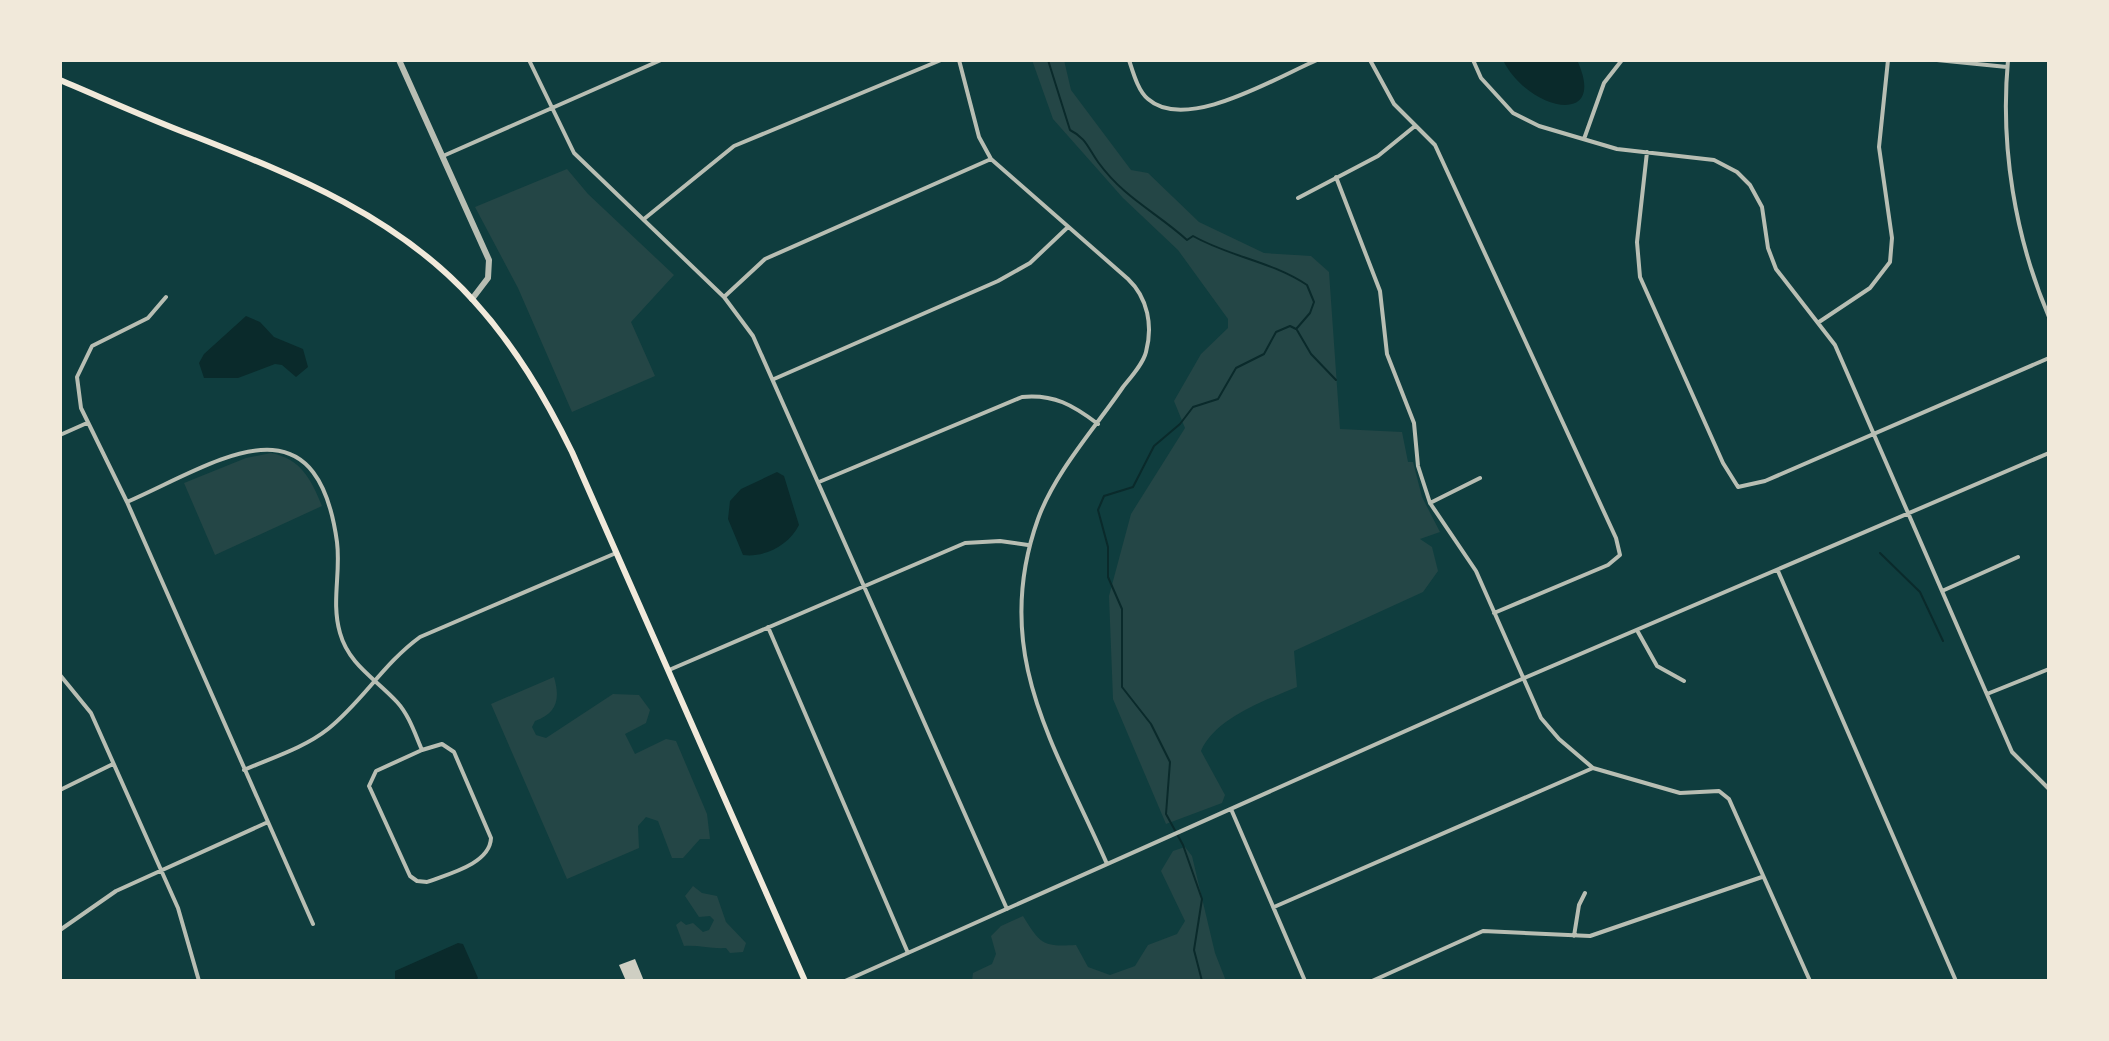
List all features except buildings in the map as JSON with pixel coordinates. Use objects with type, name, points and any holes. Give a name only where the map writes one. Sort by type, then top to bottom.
[{"type":"main road","points":[[60,80],[248,156],[348,203],[423,255],[472,299],[507,340],[548,405],[617,552],[805,981]]},
{"type":"street","points":[[399,60],[491,266],[488,278],[472,299]]},
{"type":"street","points":[[529,60],[574,153],[724,297],[753,336],[1007,909]]},
{"type":"street","points":[[443,156],[661,60]]},
{"type":"street","points":[[644,219],[734,146],[941,60]]},
{"type":"street","points":[[959,60],[979,137],[991,159],[1133,284],[1145,304],[1149,321],[1145,355],[1053,488],[1029,546],[1020,611],[1022,654],[1028,677],[1107,864]]},
{"type":"street","points":[[1129,60],[1147,99],[1171,111],[1194,110],[1219,103],[1317,60]]},
{"type":"street","points":[[1370,60],[1394,104],[1435,145],[1616,538],[1620,555],[1608,565],[1494,613]]},
{"type":"street","points":[[1473,60],[1481,78],[1513,113],[1584,140],[1714,160],[1744,178],[1762,207],[1768,248],[1776,269],[1835,345],[2012,752],[2049,789]]},
{"type":"street","points":[[1584,140],[1604,83],[1622,60]]},
{"type":"street","points":[[1819,322],[1870,288],[1890,262],[1892,238],[1879,147],[1888,60]]},
{"type":"street","points":[[1937,60],[2007,67]]},
{"type":"street","points":[[2008,60],[2007,142],[2012,192],[2033,276],[2049,317]]},
{"type":"street","points":[[1298,198],[1378,156],[1415,126]]},
{"type":"street","points":[[1647,152],[1636,248],[1640,277],[1710,436],[1738,487],[1765,481],[2049,358]]},
{"type":"street","points":[[724,297],[765,259],[991,159]]},
{"type":"street","points":[[1336,177],[1380,291],[1387,354],[1414,423],[1418,466],[1430,503],[1474,566],[1522,679],[1549,728],[1593,768],[1680,793],[1719,791],[1729,799],[1810,981]]},
{"type":"street","points":[[774,379],[998,281],[1030,263],[1068,227]]},
{"type":"street","points":[[166,297],[148,318],[92,346],[82,362],[77,392],[88,423],[127,502],[313,924]]},
{"type":"street","points":[[819,482],[1022,397],[1042,395],[1072,404],[1098,424]]},
{"type":"street","points":[[60,435],[88,423]]},
{"type":"street","points":[[127,502],[251,449],[280,449],[303,461],[312,472],[331,514],[337,543],[334,594],[340,636],[348,652],[372,680],[400,704],[422,750]]},
{"type":"street","points":[[845,981],[1522,679],[1638,632],[2049,453]]},
{"type":"street","points":[[1430,503],[1480,478]]},
{"type":"street","points":[[669,670],[965,543],[1000,541],[1029,546]]},
{"type":"street","points":[[244,770],[326,731],[394,655],[420,637],[617,552]]},
{"type":"street","points":[[1942,591],[2018,557]]},
{"type":"street","points":[[1778,571],[1956,981]]},
{"type":"street","points":[[768,627],[908,953]]},
{"type":"street","points":[[1638,632],[1657,666],[1684,681]]},
{"type":"street","points":[[1987,694],[2049,669]]},
{"type":"street","points":[[60,675],[91,713],[178,908],[199,981]]},
{"type":"street","points":[[442,744],[454,752],[491,838],[491,847],[481,859],[427,882],[410,876],[369,786],[376,771],[422,750],[442,744]]},
{"type":"street","points":[[60,790],[113,764]]},
{"type":"street","points":[[1274,907],[1593,768]]},
{"type":"street","points":[[1231,809],[1305,981]]},
{"type":"street","points":[[60,930],[116,891],[268,822]]},
{"type":"street","points":[[1372,981],[1483,931],[1503,929],[1590,936],[1762,877]]},
{"type":"street","points":[[1574,936],[1579,905],[1585,893]]},
{"type":"shaded area","points":[[1032,60],[1064,60],[1071,90],[1131,170],[1148,173],[1199,222],[1264,253],[1311,256],[1329,272],[1340,429],[1402,432],[1408,462],[1413,462],[1422,497],[1440,532],[1420,539],[1432,547],[1438,571],[1423,592],[1294,651],[1297,687],[1229,720],[1208,739],[1201,751],[1225,795],[1222,803],[1166,824],[1113,699],[1109,596],[1131,514],[1185,428],[1174,401],[1201,354],[1228,328],[1228,319],[1178,250],[1123,198],[1053,119]]},
{"type":"shaded area","points":[[1503,60],[1577,60],[1584,82],[1582,96],[1574,104],[1561,105],[1545,100],[1514,77]]},
{"type":"shaded area","points":[[567,169],[588,194],[674,275],[631,322],[655,376],[572,412],[518,288],[475,207]]},
{"type":"shaded area","points":[[246,316],[260,322],[274,337],[303,349],[308,367],[296,377],[282,365],[275,364],[238,378],[204,378],[199,363],[204,354]]},
{"type":"shaded area","points":[[271,453],[290,460],[304,472],[322,506],[215,555],[184,483],[246,458]]},
{"type":"shaded area","points":[[777,472],[784,476],[799,525],[789,539],[776,549],[743,555],[728,519],[730,501],[741,489]]},
{"type":"shaded area","points":[[554,677],[557,698],[549,714],[535,721],[532,727],[536,735],[546,738],[613,694],[639,695],[650,710],[646,723],[625,734],[635,754],[666,739],[676,741],[707,814],[710,839],[700,839],[683,858],[672,858],[658,821],[646,817],[638,826],[639,848],[567,879],[491,704]]},
{"type":"shaded area","points":[[1185,847],[1192,856],[1215,953],[1226,981],[972,981],[973,973],[992,964],[996,954],[991,936],[1001,926],[1023,916],[1044,942],[1076,945],[1088,967],[1110,975],[1135,966],[1148,945],[1177,934],[1185,921],[1161,871],[1173,851]]},
{"type":"shaded area","points":[[693,886],[702,893],[717,896],[726,922],[746,943],[743,952],[684,946],[676,925],[681,921],[686,925],[693,923],[703,932],[709,930],[714,920],[710,916],[699,917],[685,896]]},
{"type":"shaded area","points":[[458,943],[463,944],[478,978],[475,981],[395,981],[395,971]]},
{"type":"waterway","points":[[1048,60],[1070,130],[1083,140],[1108,175],[1130,195],[1187,240],[1193,236],[1279,270],[1307,285],[1314,302],[1310,313],[1297,328]]},
{"type":"waterway","points":[[1202,981],[1194,950],[1202,899],[1183,845],[1166,814],[1170,762],[1151,724],[1122,687],[1122,609],[1108,577],[1108,547],[1098,510],[1104,496],[1133,487],[1154,446],[1180,424],[1193,407],[1218,399],[1236,368],[1264,354],[1276,332],[1290,326],[1296,329]]},
{"type":"waterway","points":[[1297,330],[1311,354],[1336,380]]},
{"type":"waterway","points":[[1880,553],[1920,592],[1943,641]]}]
